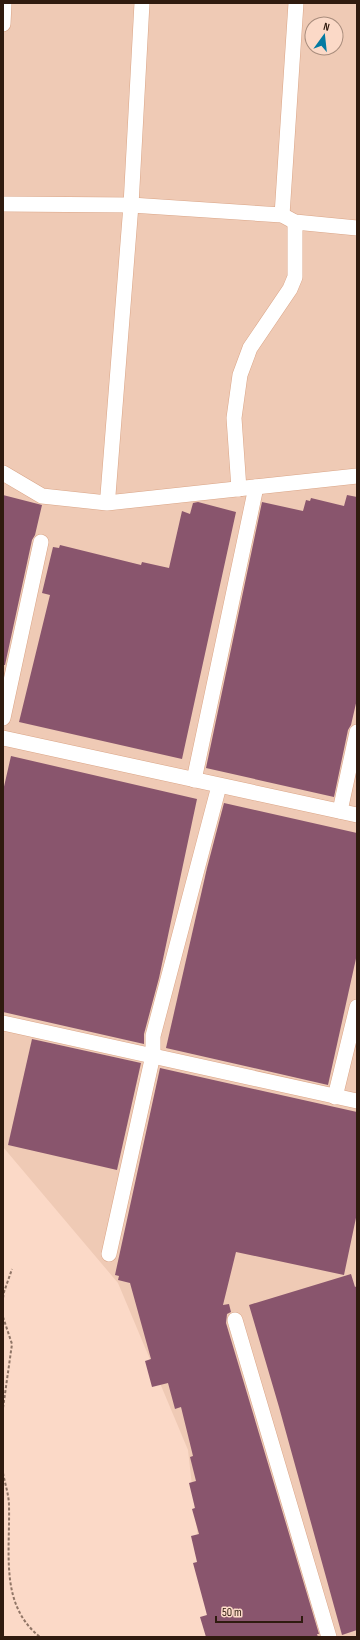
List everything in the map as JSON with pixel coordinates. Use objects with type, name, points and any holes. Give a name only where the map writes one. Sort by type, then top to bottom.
[{"type":"street","points":[[3,24],[4,3]]},
{"type":"street","points":[[108,495],[132,205],[142,3]]},
{"type":"street","points":[[239,488],[234,418],[240,375],[250,348],[290,289],[295,277],[288,219],[296,3]]},
{"type":"street","points":[[3,204],[132,205],[288,219],[357,228]]},
{"type":"street","points":[[3,473],[42,496],[107,503],[357,476]]},
{"type":"street","points":[[194,780],[256,486]]},
{"type":"street","points":[[3,718],[41,542]]},
{"type":"street","points":[[340,811],[357,732]]},
{"type":"street","points":[[3,738],[357,815]]},
{"type":"street","points":[[109,1254],[153,1055],[154,1036],[219,786]]},
{"type":"street","points":[[335,1097],[357,1007]]},
{"type":"street","points":[[3,1022],[357,1101]]},
{"type":"street","points":[[235,1320],[329,1637]]},
{"type":"path","points":[[3,1298],[12,1269]]},
{"type":"path","points":[[3,1317],[12,1344],[3,1408]]},
{"type":"path","points":[[3,1473],[9,1505],[5,1557]]},
{"type":"path","points":[[19,1619],[40,1637]]},
{"type":"shaded area","points":[[3,3],[357,3],[357,1637],[209,1637],[188,1450],[118,1283],[3,1147]]},
{"type":"building","points":[[3,495],[42,505],[35,535],[32,540],[5,665],[3,665]]},
{"type":"building","points":[[347,495],[357,497],[357,699],[351,725],[348,730],[334,797],[206,768],[262,502],[303,511],[306,500],[310,501],[311,498],[344,506]]},
{"type":"building","points":[[198,502],[236,512],[182,759],[19,722],[50,595],[42,593],[53,547],[59,548],[60,545],[141,565],[142,562],[169,568],[182,511],[190,514],[193,503]]},
{"type":"building","points":[[11,756],[197,799],[159,978],[144,1034],[144,1044],[3,1012],[3,791]]},
{"type":"building","points":[[224,803],[357,833],[357,954],[328,1085],[166,1048],[207,868]]},
{"type":"building","points":[[32,1039],[141,1063],[117,1170],[8,1145]]},
{"type":"building","points":[[160,1068],[357,1112],[357,1213],[344,1275],[236,1252],[223,1305],[229,1304],[231,1312],[227,1314],[226,1323],[319,1634],[317,1634],[318,1637],[206,1637],[200,1617],[207,1615],[193,1563],[197,1562],[191,1536],[199,1534],[192,1509],[195,1508],[189,1483],[196,1481],[190,1457],[193,1456],[181,1407],[175,1409],[168,1383],[152,1387],[145,1361],[151,1359],[130,1283],[118,1280],[119,1276],[115,1275]]},
{"type":"building","points":[[351,1274],[355,1287],[357,1286],[357,1630],[342,1635],[279,1407],[249,1305]]}]
